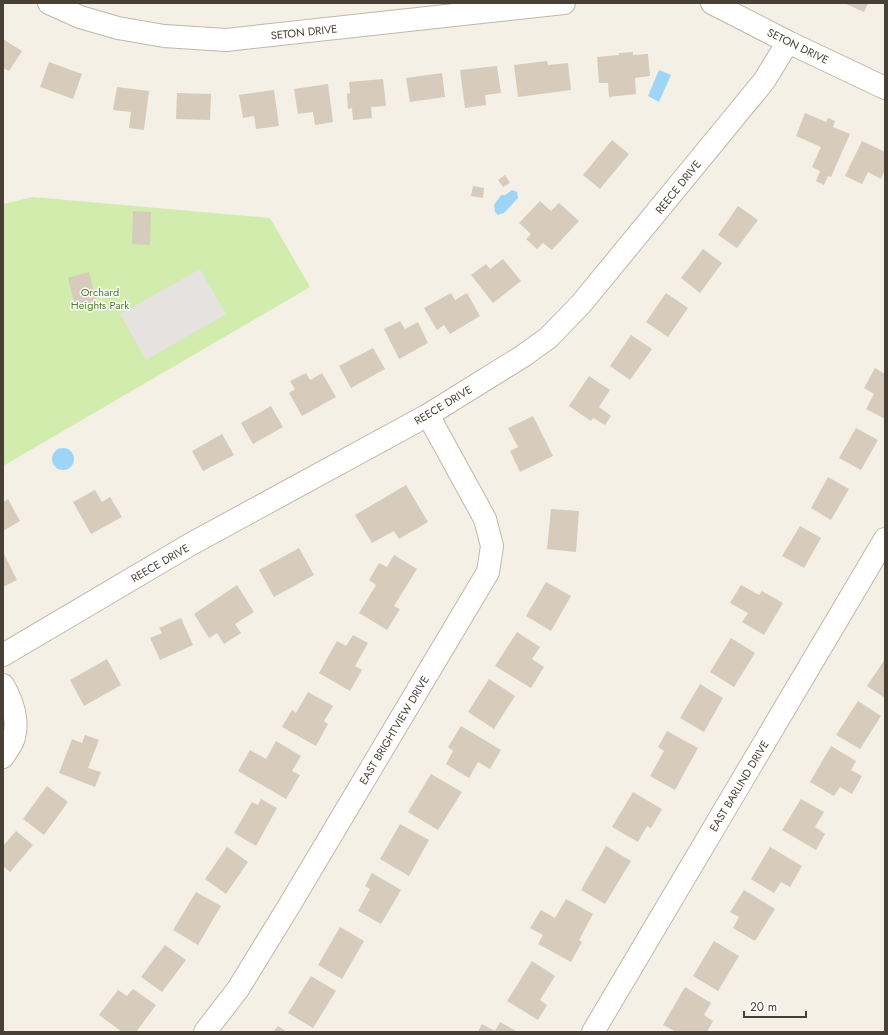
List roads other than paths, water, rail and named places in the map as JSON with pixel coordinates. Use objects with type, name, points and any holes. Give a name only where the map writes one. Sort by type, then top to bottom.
[{"type":"street","name":"SETON DRIVE","points":[[49,3],[80,17],[118,28],[164,36],[226,40],[564,3]]},
{"type":"street","name":"SETON DRIVE","points":[[712,3],[788,42],[885,88]]},
{"type":"street","name":"REECE DRIVE","points":[[3,655],[192,544],[428,415],[523,356],[548,338],[581,304],[764,81],[788,42]]},
{"type":"street","name":"EAST BRIGHTVIEW DRIVE","points":[[205,1032],[238,989],[488,572],[492,546],[485,520],[428,415]]},
{"type":"street","name":"EAST BARLIND DRIVE","points":[[593,1032],[885,540]]},
{"type":"street","points":[[3,685],[11,699],[16,718],[14,738],[3,757]]},
{"type":"water","points":[[659,70],[671,75],[659,102],[648,96]]},
{"type":"water","points":[[512,190],[517,192],[518,198],[504,213],[498,215],[495,212],[494,205],[501,195],[505,195]]},
{"type":"water","points":[[63,448],[71,451],[74,459],[71,467],[63,470],[55,467],[52,459],[55,451]]},
{"type":"park label","name":"Orchard Heights Park","points":[[100,298]]}]
